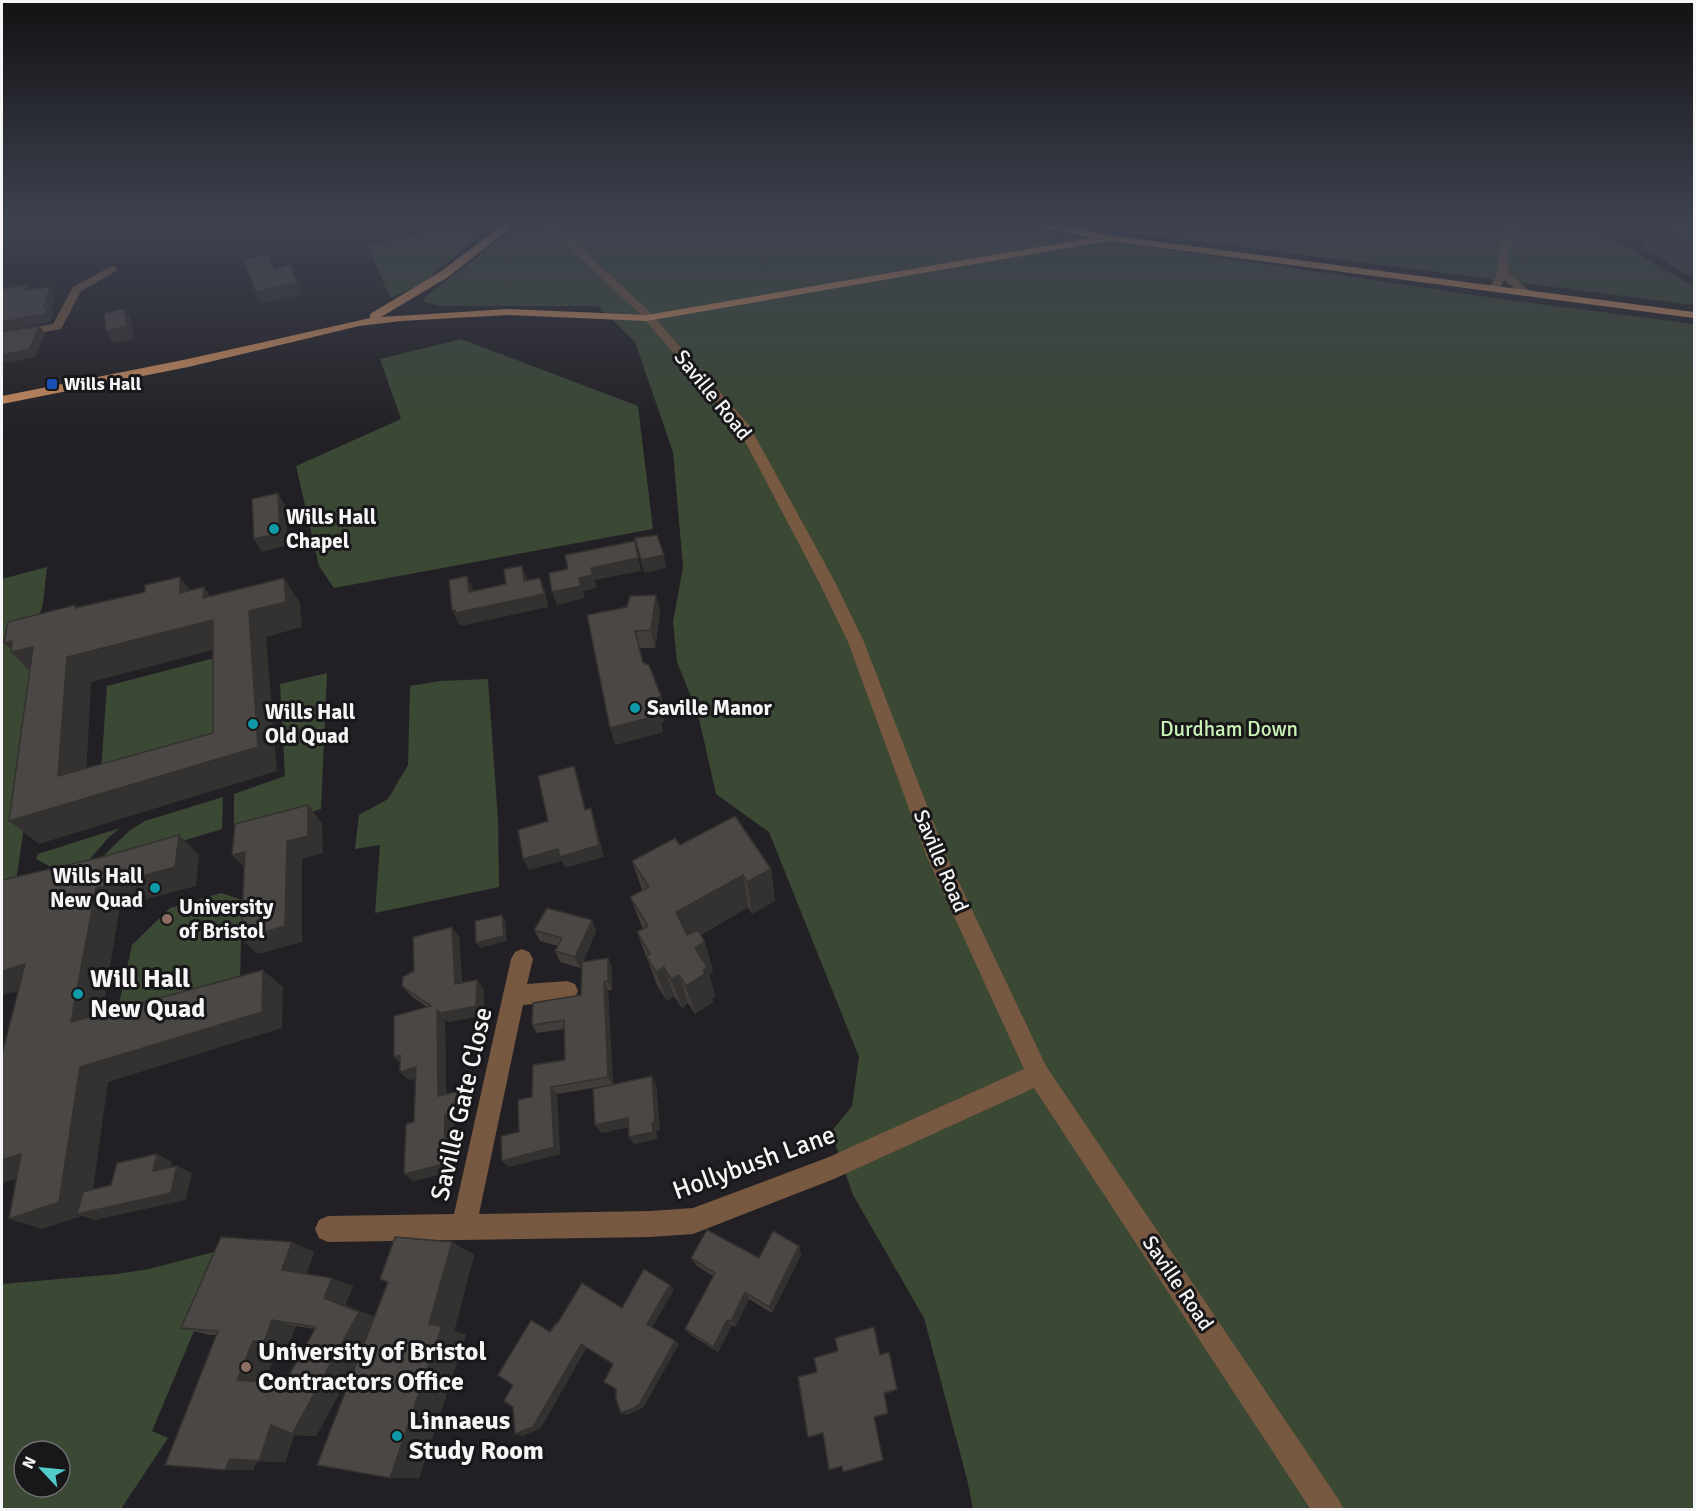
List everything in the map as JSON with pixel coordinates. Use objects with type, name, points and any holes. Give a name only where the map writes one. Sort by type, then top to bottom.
[{"type":"main road","points":[[358,324],[415,296]]},
{"type":"main road","points":[[2,400],[199,361],[358,324],[401,318],[508,312],[666,314],[769,296]]},
{"type":"main road","points":[[1539,296],[1695,315]]},
{"type":"street","points":[[2,336],[26,327],[57,327],[74,296]]},
{"type":"street","name":"Saville Road","points":[[624,296],[645,315],[743,425],[827,582],[856,642],[936,855],[1038,1074],[1329,1509]]},
{"type":"street","name":"Saville Gate Close","points":[[464,1226],[522,959]]},
{"type":"street","name":"Saville Gate Close","points":[[516,995],[567,991]]},
{"type":"street","name":"Hollybush Lane","points":[[328,1229],[639,1225],[693,1221],[834,1167],[1038,1074]]},
{"type":"green space","name":"Durdham Down","points":[[1478,296],[1694,324],[1694,1509],[973,1509],[924,1318],[853,1195],[831,1132],[852,1106],[859,1057],[769,832],[716,794],[698,714],[677,662],[673,622],[683,567],[673,452],[635,342],[598,306],[440,306],[424,302],[425,297]]},
{"type":"green space","points":[[1620,296],[1694,296],[1694,305]]},
{"type":"green space","points":[[461,339],[638,406],[653,529],[334,588],[319,566],[296,466],[401,419],[380,359]]},
{"type":"green space","points":[[47,567],[43,603],[30,648],[27,669],[35,668],[42,702],[15,889],[2,896],[2,579]]},
{"type":"green space","points":[[218,657],[220,751],[100,786],[107,686]]},
{"type":"green space","points":[[327,673],[321,809],[251,831],[246,823],[234,825],[234,794],[285,776],[280,684]]},
{"type":"green space","points":[[488,679],[498,820],[499,887],[375,913],[380,845],[355,849],[359,815],[388,799],[408,765],[410,686],[440,681]]},
{"type":"green space","points":[[223,797],[222,829],[90,869],[129,831],[145,821]]},
{"type":"green space","points":[[120,828],[81,869],[64,874],[36,859],[38,854]]},
{"type":"green space","points":[[221,893],[242,900],[240,982],[140,1015],[119,1004],[132,945],[170,908]]},
{"type":"green space","points":[[229,1248],[152,1431],[168,1438],[121,1509],[2,1510],[2,1284],[149,1269]]},
{"type":"building","points":[[2,296],[47,296],[44,307],[48,306],[45,314],[2,322]]},
{"type":"building","points":[[124,309],[127,326],[106,331],[104,313]]},
{"type":"building","points":[[40,326],[29,349],[3,355],[2,332]]},
{"type":"building","points":[[278,493],[280,533],[254,539],[252,499]]},
{"type":"building","points":[[657,535],[664,555],[641,560],[635,538]]},
{"type":"building","points":[[635,541],[638,558],[591,568],[593,575],[579,578],[581,586],[552,592],[549,573],[568,569],[565,555]]},
{"type":"building","points":[[522,566],[524,581],[540,578],[544,594],[455,613],[455,610],[452,610],[449,580],[467,576],[469,592],[506,584],[504,569]]},
{"type":"building","points":[[180,577],[180,593],[204,587],[203,598],[284,578],[286,602],[249,611],[258,747],[9,821],[33,647],[11,652],[12,641],[4,643],[8,622],[75,605],[75,608],[145,592],[145,585]],"holes":[[[213,620],[213,733],[58,776],[67,657]]]},
{"type":"building","points":[[656,595],[651,630],[635,631],[643,663],[649,665],[661,696],[658,697],[660,704],[656,705],[659,715],[610,728],[587,615],[627,607],[630,596]]},
{"type":"building","points":[[574,766],[585,810],[591,808],[599,845],[560,857],[558,849],[523,859],[518,830],[548,821],[538,776]]},
{"type":"building","points":[[308,805],[308,836],[287,841],[285,926],[241,939],[245,852],[232,855],[235,824]]},
{"type":"building","points":[[735,816],[771,869],[747,882],[743,875],[676,912],[687,935],[698,930],[705,942],[695,948],[707,967],[703,970],[705,974],[686,986],[679,975],[671,979],[664,967],[656,972],[646,956],[650,954],[637,932],[648,926],[630,897],[649,887],[632,861],[675,838],[680,845]]},
{"type":"building","points":[[179,835],[175,867],[96,888],[71,1022],[263,970],[262,1012],[80,1067],[59,1202],[9,1219],[21,1154],[2,1160],[2,1055],[25,964],[2,971],[2,880],[102,857]]},
{"type":"building","points":[[547,908],[592,920],[575,957],[555,951],[562,938],[534,930]]},
{"type":"building","points":[[502,915],[504,936],[476,943],[475,921]]},
{"type":"building","points":[[452,927],[455,984],[477,980],[476,1006],[441,1013],[437,1010],[438,1096],[460,1091],[453,1114],[445,1115],[444,1164],[404,1174],[406,1124],[414,1122],[416,1067],[400,1072],[400,1055],[394,1057],[394,1016],[431,1006],[402,986],[403,977],[414,971],[413,937]]},
{"type":"building","points":[[608,958],[608,981],[604,982],[608,1077],[551,1087],[554,1147],[502,1161],[501,1136],[519,1132],[518,1100],[532,1097],[533,1065],[565,1060],[564,1020],[532,1025],[533,1003],[581,995],[582,962]]},
{"type":"building","points":[[652,1076],[655,1122],[652,1123],[653,1132],[629,1137],[628,1118],[595,1125],[593,1089]]},
{"type":"building","points":[[157,1154],[153,1171],[177,1166],[171,1193],[77,1214],[83,1192],[111,1185],[117,1163]]},
{"type":"building","points":[[707,1230],[759,1258],[773,1231],[799,1246],[769,1307],[745,1292],[731,1321],[727,1320],[713,1347],[685,1329],[715,1273],[691,1258]]},
{"type":"building","points":[[221,1237],[292,1242],[282,1270],[332,1278],[324,1298],[359,1312],[292,1434],[271,1425],[259,1461],[230,1459],[225,1470],[165,1465],[218,1331],[181,1328]],"holes":[[[272,1320],[316,1327],[284,1384],[237,1380],[253,1341],[264,1342]]]},
{"type":"building","points":[[395,1237],[452,1242],[429,1324],[442,1326],[390,1478],[317,1465],[388,1282],[380,1279]]},
{"type":"building","points":[[644,1269],[670,1285],[647,1324],[675,1341],[640,1403],[621,1413],[616,1400],[616,1389],[604,1382],[613,1364],[581,1344],[533,1427],[515,1434],[513,1407],[504,1401],[513,1385],[498,1375],[531,1320],[550,1332],[582,1283],[622,1308]]},
{"type":"building","points":[[874,1327],[880,1355],[889,1352],[897,1389],[884,1393],[888,1413],[874,1417],[883,1460],[843,1472],[842,1466],[829,1470],[823,1433],[808,1437],[798,1377],[817,1372],[814,1358],[838,1351],[835,1338]]},
{"type":"place","name":"Wills Hall","points":[[52,384]]},
{"type":"place","name":"Wills Hall Chapel","points":[[274,529]]},
{"type":"place","name":"Saville Manor","points":[[635,708]]},
{"type":"place","name":"Wills Hall Old Quad","points":[[253,724]]},
{"type":"place","name":"Wills Hall New Quad","points":[[155,888]]},
{"type":"place","name":"University of Bristol","points":[[167,919]]},
{"type":"place","name":"Will Hall New Quad","points":[[78,994]]},
{"type":"place","name":"University of Bristol Contractors Office","points":[[246,1367]]},
{"type":"place","name":"Linnaeus Study Room","points":[[397,1436]]}]
